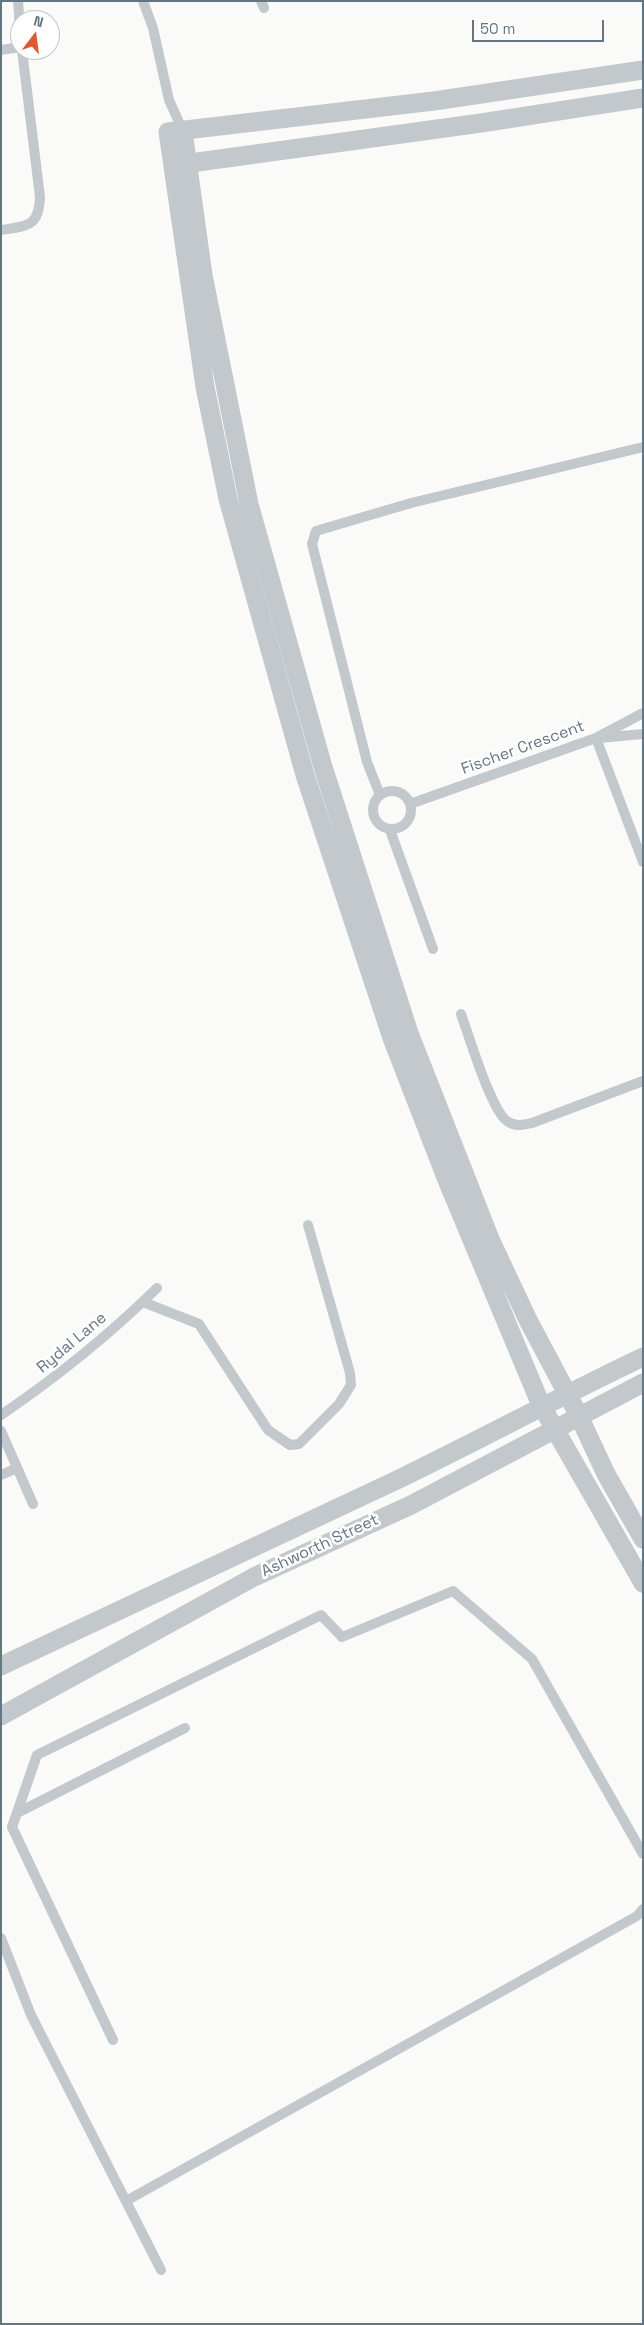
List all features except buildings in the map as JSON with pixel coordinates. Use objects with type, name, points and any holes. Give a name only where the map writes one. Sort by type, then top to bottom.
[{"type":"street","points":[[643,70],[434,101],[175,131],[205,387],[228,499],[305,775],[392,1038],[447,1180],[541,1406],[643,1583]]},
{"type":"street","points":[[180,164],[481,123],[643,98]]},
{"type":"street","points":[[180,164],[249,504],[323,767],[409,1033],[490,1239],[528,1320],[579,1416],[606,1474],[643,1539]]},
{"type":"street","name":"Ashworth Street","points":[[1,1666],[399,1478],[643,1357]]},
{"type":"street","name":"Ashworth Street","points":[[1,1716],[254,1577],[411,1505],[643,1383]]},
{"type":"lane","points":[[143,1],[153,28],[175,131]]},
{"type":"lane","points":[[1,230],[25,226],[34,221],[39,213],[39,190],[26,103],[22,60]]},
{"type":"lane","points":[[169,100],[175,131]]},
{"type":"lane","points":[[380,795],[367,762],[312,544],[316,531],[411,503],[643,446]]},
{"type":"lane","name":"Fischer Crescent","points":[[410,804],[596,738],[643,713]]},
{"type":"lane","points":[[643,734],[596,738],[643,862]]},
{"type":"lane","points":[[390,830],[405,825],[411,811],[410,804],[406,798],[394,791],[380,795],[375,801],[373,816],[377,822],[390,830],[433,949]]},
{"type":"lane","points":[[461,1014],[498,1112],[512,1124],[521,1126],[532,1123],[643,1081]]},
{"type":"lane","points":[[143,1302],[199,1324],[268,1430],[290,1445],[299,1444],[339,1404],[351,1385],[350,1373],[308,1226]]},
{"type":"lane","name":"Rydal Lane","points":[[1,1415],[46,1384],[157,1288]]},
{"type":"lane","points":[[1,1431],[33,1504]]},
{"type":"lane","points":[[1,1474],[17,1468]]},
{"type":"lane","points":[[113,2040],[12,1827],[38,1755],[321,1615],[342,1637],[453,1591],[532,1659],[643,1854]]},
{"type":"lane","points":[[17,1813],[185,1728]]},
{"type":"lane","points":[[126,2201],[637,1916],[643,1909]]},
{"type":"lane","points":[[1,1938],[31,2016],[161,2270]]}]
